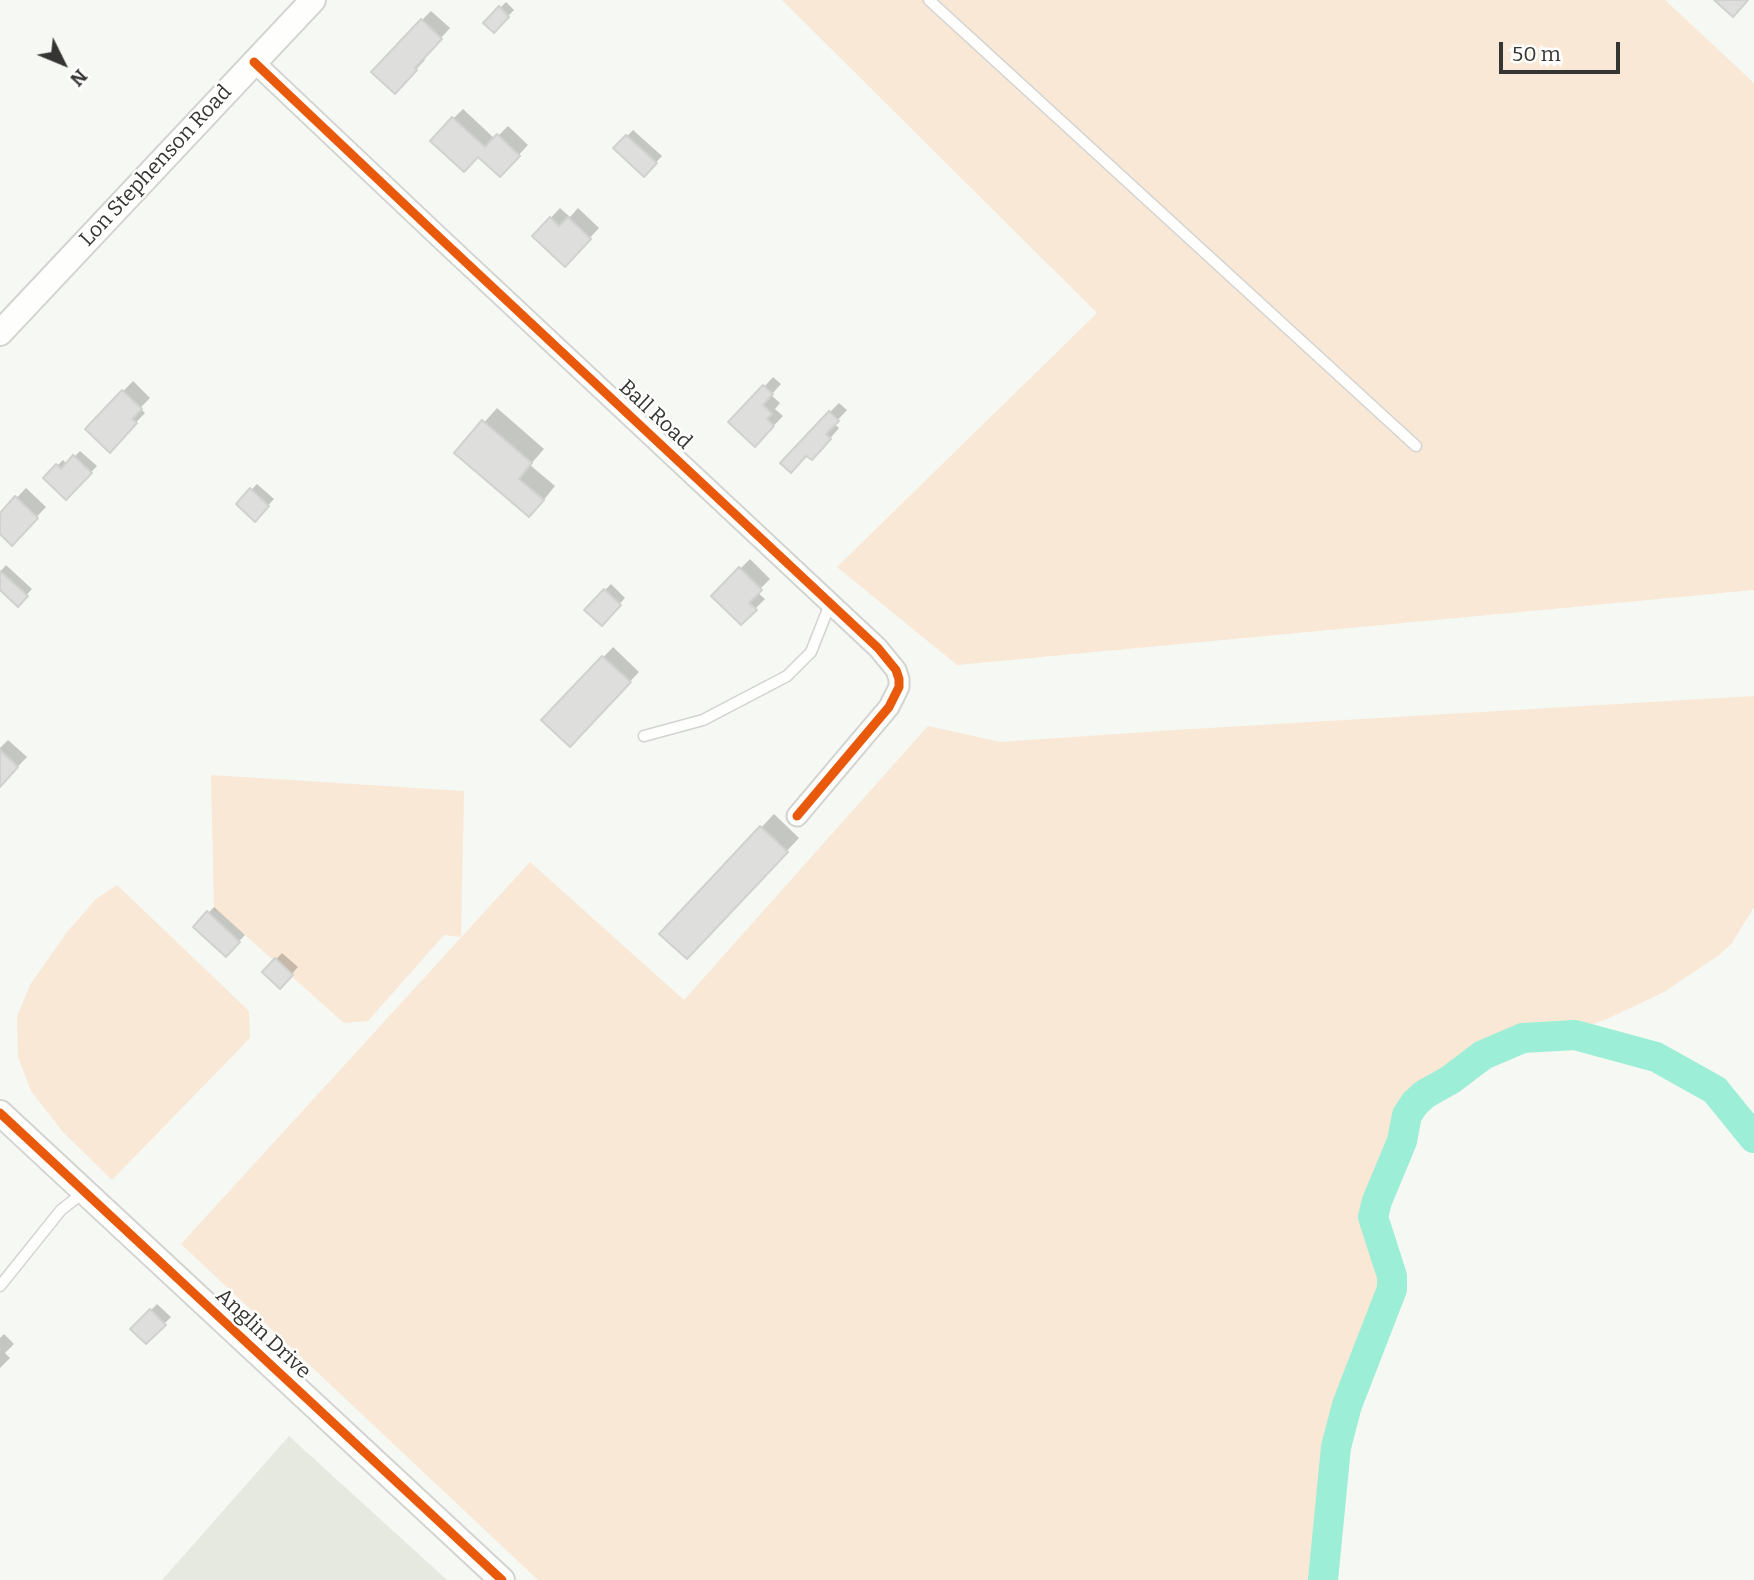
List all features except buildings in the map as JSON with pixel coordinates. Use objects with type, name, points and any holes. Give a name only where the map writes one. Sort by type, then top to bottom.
[{"type":"street","name":"Lon Stephenson Road","points":[[6,324],[313,0]]},
{"type":"street","name":"Ball Road","points":[[254,62],[831,603],[878,648],[896,670],[899,687],[889,707],[797,816]]},
{"type":"street","name":"Anglin Drive","points":[[0,1113],[502,1580]]},
{"type":"lane","points":[[929,0],[1416,446]]},
{"type":"lane","points":[[644,736],[703,720],[787,676],[811,652],[831,603]]},
{"type":"lane","points":[[0,1286],[61,1210],[84,1192]]},
{"type":"shaded area","points":[[782,0],[1665,0],[1754,83],[1754,590],[957,665],[837,567],[1097,313]]},
{"type":"shaded area","points":[[1754,696],[1754,907],[1732,943],[1719,955],[1664,992],[1609,1018],[1579,1029],[1514,1035],[1486,1048],[1448,1076],[1382,1161],[1372,1197],[1379,1231],[1398,1273],[1344,1403],[1332,1580],[538,1580],[181,1244],[530,862],[684,1000],[928,726],[1000,742]]},
{"type":"shaded area","points":[[211,775],[464,791],[461,937],[444,935],[368,1021],[344,1023],[218,911],[214,911]]},
{"type":"shaded area","points":[[117,885],[249,1011],[250,1038],[112,1180],[63,1132],[31,1091],[18,1057],[17,1017],[30,985],[67,932],[96,899]]},
{"type":"shaded area","points":[[289,1436],[447,1580],[162,1580]]},
{"type":"waterway","points":[[1323,1580],[1336,1447],[1347,1405],[1392,1289],[1392,1276],[1373,1217],[1402,1141],[1407,1115],[1415,1103],[1483,1055],[1523,1038],[1575,1035],[1656,1057],[1715,1090],[1754,1138]]},
{"type":"cycle path","points":[[254,62],[878,648],[896,670],[899,687],[889,707],[797,816]]},
{"type":"cycle path","points":[[0,1113],[502,1580]]}]
